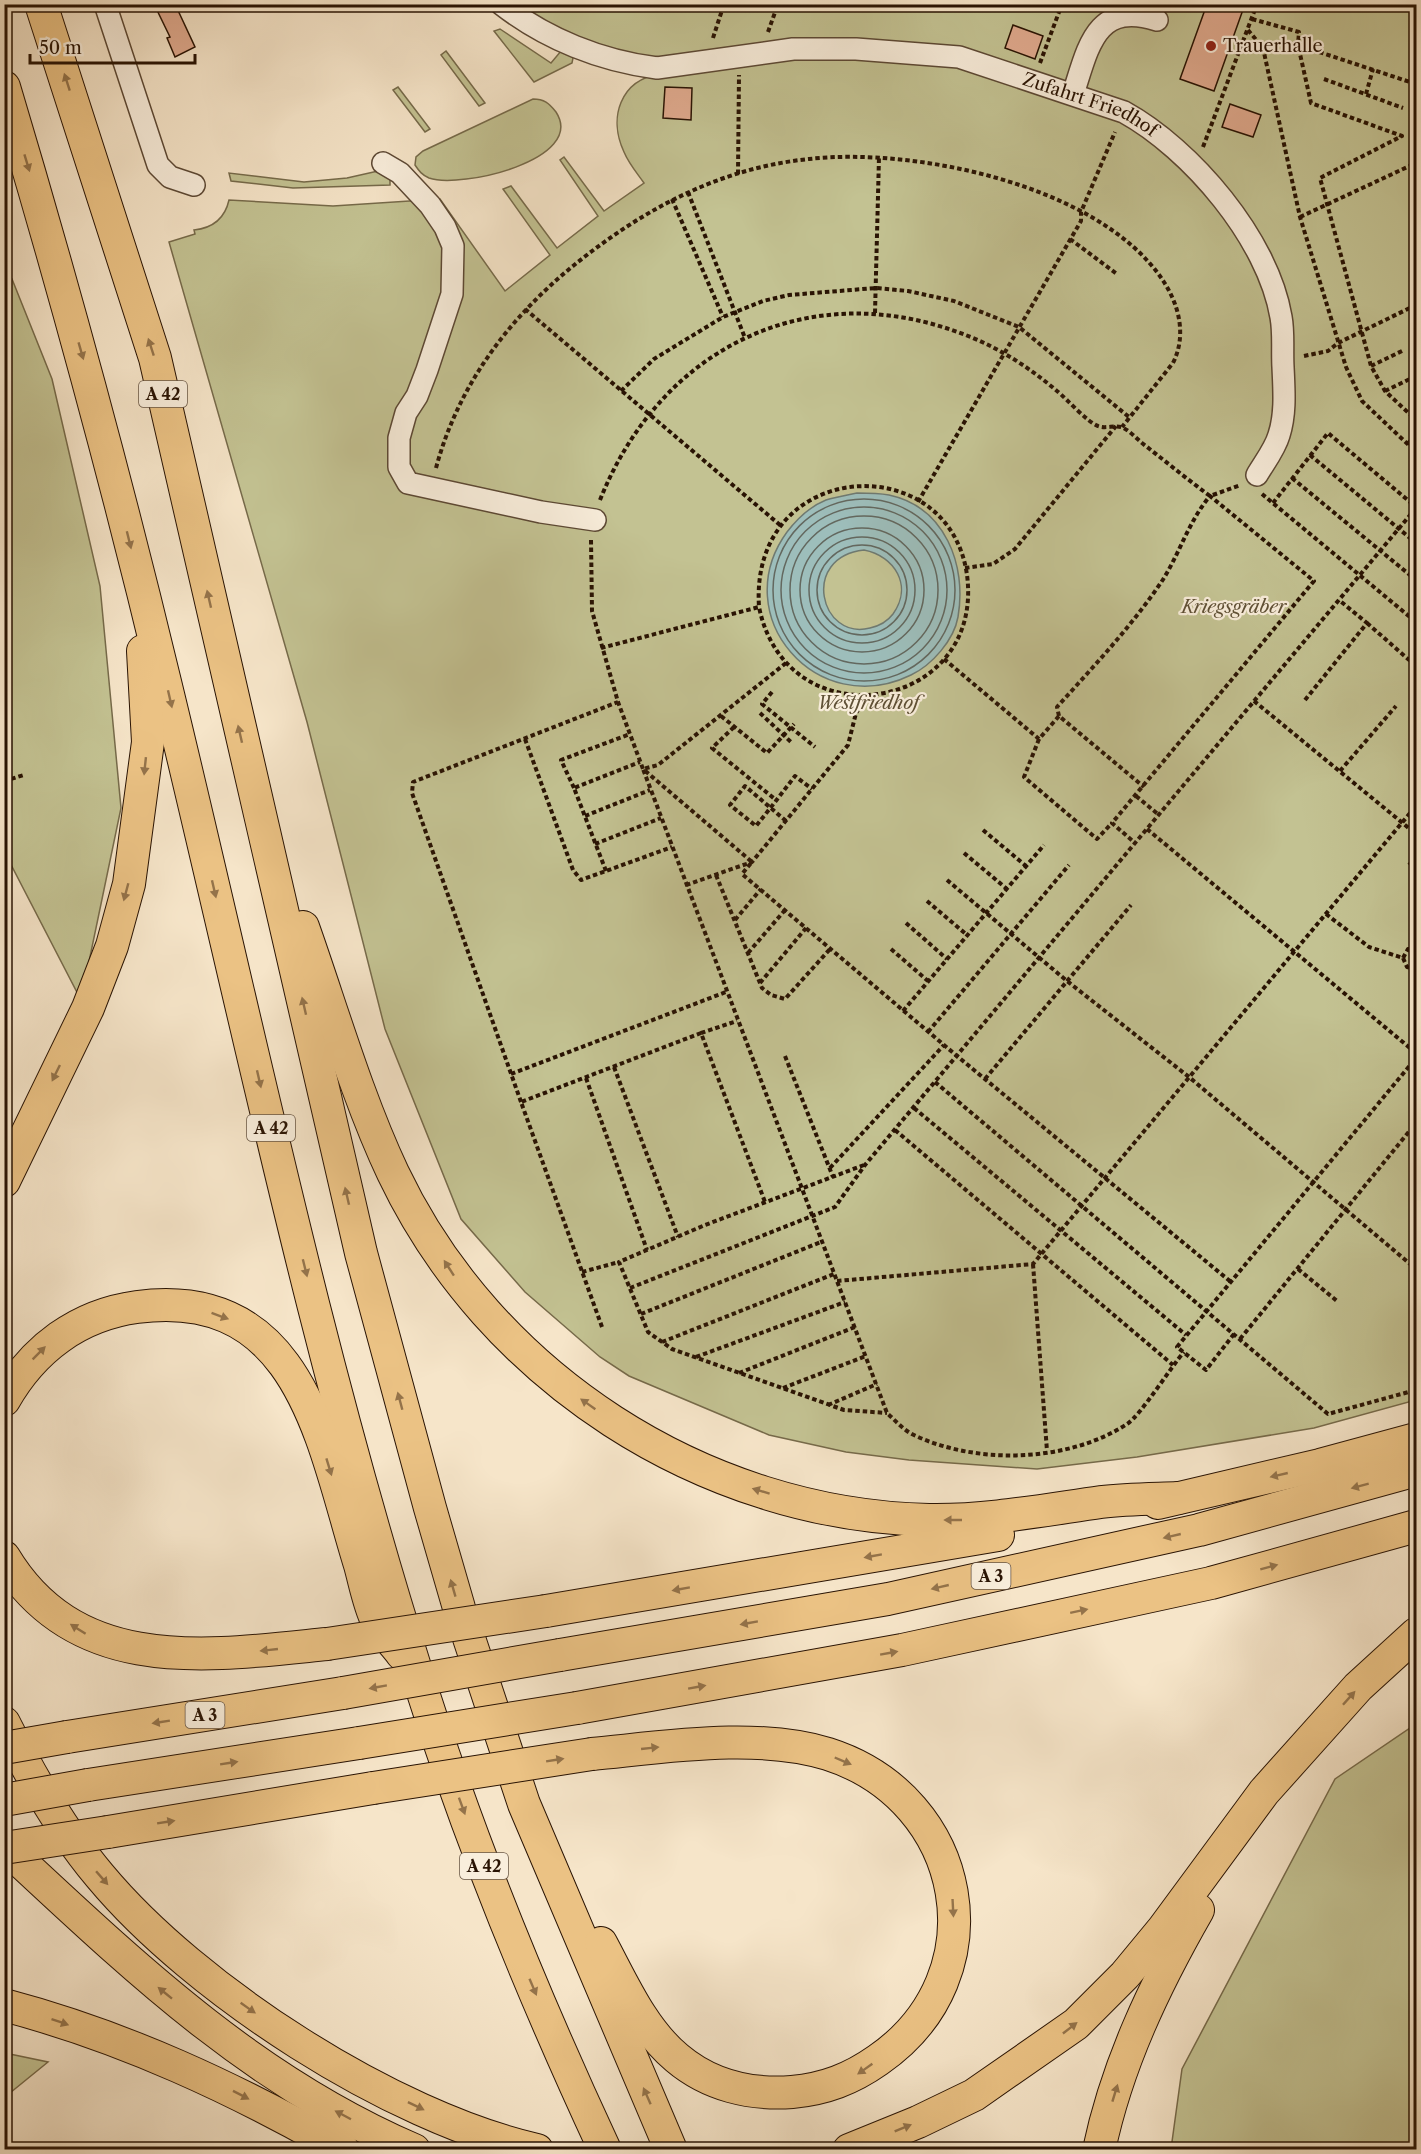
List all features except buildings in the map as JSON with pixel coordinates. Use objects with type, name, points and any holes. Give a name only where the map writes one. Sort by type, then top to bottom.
[{"type":"highway","name":"A 42","points":[[41,4],[155,358],[361,1254],[401,1406],[459,1608],[524,1804],[671,2150]]},
{"type":"highway","name":"A 42","points":[[4,87],[86,369],[140,581],[339,1406],[416,1671],[505,1922],[562,2057],[605,2150]]},
{"type":"highway","points":[[4,1181],[88,1008],[112,946],[129,884],[148,742],[140,581]]},
{"type":"highway","points":[[254,791],[393,1172],[422,1226],[463,1288],[514,1343],[564,1387],[624,1430],[702,1471],[793,1501],[849,1512],[888,1518],[963,1520],[1028,1514],[1105,1502],[1178,1498]]},
{"type":"highway","points":[[4,1400],[28,1365],[61,1334],[116,1311],[148,1305],[172,1306],[217,1314],[255,1333],[286,1364],[300,1385],[317,1427],[377,1621],[416,1671]]},
{"type":"highway","points":[[4,1557],[30,1593],[52,1612],[87,1634],[134,1649],[225,1654],[327,1644],[546,1611],[1111,1515],[1320,1465],[1416,1438]]},
{"type":"highway","name":"A 3","points":[[4,1748],[343,1693],[888,1599],[1198,1530],[1416,1470]]},
{"type":"highway","points":[[4,1800],[577,1708],[937,1643],[1211,1583],[1416,1526]]},
{"type":"highway","points":[[849,2150],[974,2096],[1076,2024],[1125,1975],[1155,1938],[1264,1792],[1358,1687],[1416,1634]]},
{"type":"highway","points":[[4,1723],[39,1789],[87,1860],[129,1907],[201,1972],[284,2033],[361,2078],[425,2110],[534,2149]]},
{"type":"highway","points":[[1099,2150],[1128,2053],[1159,1977],[1211,1889],[1310,1742]]},
{"type":"highway","points":[[4,1847],[592,1754],[688,1745],[769,1744],[827,1754],[867,1771],[904,1798],[934,1838],[952,1889],[954,1927],[949,1969],[929,2010],[899,2046],[853,2078],[808,2091],[782,2093],[735,2089],[710,2079],[675,2057],[645,2021],[524,1804]]},
{"type":"highway","points":[[4,1847],[124,1958],[246,2056],[300,2091],[382,2136],[414,2150]]},
{"type":"highway","points":[[4,2005],[144,2050],[226,2088],[343,2150]]},
{"type":"street","points":[[105,4],[158,165],[170,177],[194,185]]},
{"type":"street","name":"Zufahrt Friedhof","points":[[501,4],[555,38],[605,58],[635,65],[657,69],[793,49],[959,57],[1124,112],[1144,123],[1162,136],[1217,190],[1263,264],[1281,316],[1284,413],[1279,437],[1254,482]]},
{"type":"street","points":[[1073,94],[1093,36],[1101,27],[1125,16],[1141,14],[1157,20]]},
{"type":"street","points":[[383,163],[400,173],[430,206],[445,227],[453,246],[452,294],[427,370],[417,396],[406,413],[399,438],[399,467],[408,483],[431,486],[541,512],[595,520]]},
{"type":"path","points":[[694,4],[716,10],[722,4]]},
{"type":"path","points":[[706,62],[722,4]]},
{"type":"path","points":[[1034,81],[1062,4]]},
{"type":"path","points":[[1195,167],[1257,4]]},
{"type":"path","points":[[1252,19],[1299,32],[1298,45],[1311,103],[1402,136],[1320,178],[1371,366],[1385,391],[1416,420]]},
{"type":"path","points":[[1248,30],[1263,48],[1300,217],[1353,386],[1362,400],[1416,453]]},
{"type":"path","points":[[1298,45],[1416,84]]},
{"type":"path","points":[[738,174],[740,57]]},
{"type":"path","points":[[1366,94],[1372,69]]},
{"type":"path","points":[[1324,79],[1403,108]]},
{"type":"path","points":[[918,502],[1081,221],[1081,212],[1115,134]]},
{"type":"path","points":[[431,486],[443,442],[468,386],[498,339],[525,309],[591,251],[640,216],[688,192],[765,165],[855,155],[954,168],[1003,180],[1081,212],[1130,245],[1155,269],[1172,296],[1178,312],[1178,352],[1173,363],[1130,417],[1015,549],[993,564],[965,568]]},
{"type":"path","points":[[875,314],[879,157]]},
{"type":"path","points":[[1300,217],[1416,163]]},
{"type":"path","points":[[688,192],[746,338]]},
{"type":"path","points":[[672,199],[723,317]]},
{"type":"path","points":[[1070,239],[1117,274]]},
{"type":"path","points":[[621,391],[654,359],[735,312],[763,301],[789,295],[876,288],[908,291],[954,301],[1018,327],[1130,417]]},
{"type":"path","points":[[1282,359],[1328,351],[1416,305]]},
{"type":"path","points":[[525,309],[780,525]]},
{"type":"path","points":[[1059,716],[1039,739],[1024,777],[1098,839],[1144,787],[1314,581],[1210,496],[1119,427],[1098,426],[1034,372],[1004,353],[973,338],[925,322],[875,314],[806,319],[746,338],[688,373],[648,414],[614,465],[591,535],[592,611],[601,648],[650,790],[887,1413],[916,1436],[956,1449],[1022,1456],[1097,1441],[1130,1423],[1184,1352]]},
{"type":"path","points":[[1371,366],[1404,350]]},
{"type":"path","points":[[1385,391],[1416,376]]},
{"type":"path","points":[[630,1288],[835,1208],[865,1165],[1416,507],[1328,433],[1273,503]]},
{"type":"path","points":[[1407,444],[1416,436]]},
{"type":"path","points":[[1311,455],[1416,543]]},
{"type":"path","points":[[1293,478],[1416,580]]},
{"type":"path","points":[[1144,787],[1059,716],[1057,707],[1120,636],[1161,583],[1200,508],[1210,496],[1254,482],[1273,503],[1416,622]]},
{"type":"path","points":[[876,696],[843,695],[812,684],[786,663],[767,636],[759,607],[759,570],[764,554],[780,525],[809,500],[844,487],[883,488],[918,502],[930,510],[950,532],[965,568],[968,589],[964,619],[944,659],[920,680],[876,696],[861,705],[856,713],[848,745],[742,874],[928,1032],[1231,1282]]},
{"type":"path","points":[[1339,600],[1416,666]]},
{"type":"path","points":[[601,648],[759,607]]},
{"type":"path","points":[[1305,700],[1366,623]]},
{"type":"path","points":[[944,659],[1039,739]]},
{"type":"path","points":[[643,769],[658,765],[786,663]]},
{"type":"path","points":[[772,692],[762,704],[792,726],[815,747]]},
{"type":"path","points":[[1254,701],[1416,834]]},
{"type":"path","points":[[603,1327],[412,793],[412,782],[618,702]]},
{"type":"path","points":[[1340,771],[1396,706]]},
{"type":"path","points":[[760,713],[792,743]]},
{"type":"path","points":[[721,716],[767,753],[792,726]]},
{"type":"path","points":[[734,727],[712,748],[776,800]]},
{"type":"path","points":[[606,872],[561,760],[630,734]]},
{"type":"path","points":[[525,739],[573,870],[581,880],[672,847]]},
{"type":"path","points":[[574,788],[640,762]]},
{"type":"path","points":[[643,769],[752,862]]},
{"type":"path","points":[[4,781],[24,775]]},
{"type":"path","points":[[786,821],[770,808],[745,786],[730,805],[756,826],[770,808],[776,800],[795,776],[812,789]]},
{"type":"path","points":[[585,816],[650,790]]},
{"type":"path","points":[[1136,796],[1159,815]]},
{"type":"path","points":[[1047,1451],[1033,1264],[1416,806]]},
{"type":"path","points":[[596,844],[661,818]]},
{"type":"path","points":[[1112,823],[1135,843]]},
{"type":"path","points":[[1147,829],[1416,1053]]},
{"type":"path","points":[[983,830],[1026,866]]},
{"type":"path","points":[[903,1011],[1044,845]]},
{"type":"path","points":[[964,853],[1006,889]]},
{"type":"path","points":[[1409,865],[1416,857]]},
{"type":"path","points":[[686,885],[752,862]]},
{"type":"path","points":[[928,1032],[1069,865]]},
{"type":"path","points":[[716,875],[760,983],[771,995],[785,999],[830,949]]},
{"type":"path","points":[[947,880],[1067,981],[1189,1077],[1416,1269]]},
{"type":"path","points":[[735,921],[761,889]]},
{"type":"path","points":[[927,901],[967,935]]},
{"type":"path","points":[[985,1079],[1131,905]]},
{"type":"path","points":[[748,953],[785,910]]},
{"type":"path","points":[[1326,914],[1369,947],[1403,958],[1407,967],[1416,969]]},
{"type":"path","points":[[906,923],[947,959]]},
{"type":"path","points":[[760,983],[806,928]]},
{"type":"path","points":[[891,949],[928,981]]},
{"type":"path","points":[[1403,958],[1408,949],[1416,949]]},
{"type":"path","points":[[511,1074],[726,992]]},
{"type":"path","points":[[521,1102],[737,1021]]},
{"type":"path","points":[[700,1033],[765,1202]]},
{"type":"path","points":[[830,1168],[944,1045]]},
{"type":"path","points":[[785,1056],[833,1177]]},
{"type":"path","points":[[1234,1334],[1206,1370],[1177,1347],[1416,1058]]},
{"type":"path","points":[[614,1067],[678,1237]]},
{"type":"path","points":[[586,1078],[647,1250]]},
{"type":"path","points":[[935,1082],[1328,1414],[1416,1390]]},
{"type":"path","points":[[914,1108],[1186,1335]]},
{"type":"path","points":[[1240,1339],[1416,1123]]},
{"type":"path","points":[[895,1130],[1173,1365]]},
{"type":"path","points":[[582,1272],[619,1262],[765,1202],[865,1165]]},
{"type":"path","points":[[641,1314],[822,1242]]},
{"type":"path","points":[[619,1262],[648,1332],[672,1350],[844,1410],[887,1413]]},
{"type":"path","points":[[837,1281],[1033,1264]]},
{"type":"path","points":[[1298,1269],[1337,1301]]},
{"type":"path","points":[[662,1342],[834,1274]]},
{"type":"path","points":[[695,1358],[845,1302]]},
{"type":"path","points":[[739,1373],[855,1328]]},
{"type":"path","points":[[782,1388],[866,1356]]},
{"type":"path","points":[[828,1405],[877,1383]]},
{"type":"green space","name":"Westfriedhof","points":[[510,5],[1416,5],[1416,1400],[1314,1428],[1137,1457],[1037,1469],[909,1460],[846,1452],[769,1435],[629,1376],[600,1357],[525,1292],[461,1219],[385,1029],[307,722],[169,242],[195,234],[194,230],[207,227],[217,221],[225,212],[229,200],[333,206],[440,199],[505,291],[550,255],[503,189],[511,186],[557,248],[598,216],[560,160],[564,157],[604,211],[644,183],[628,160],[619,139],[617,126],[621,102],[635,84],[646,78],[664,73],[692,74],[698,56],[661,62],[582,44]]},
{"type":"green space","points":[[500,29],[551,63],[561,51],[570,53],[573,58],[572,63],[534,82],[494,31]]},
{"type":"green space","points":[[446,51],[485,103],[479,106],[441,55]]},
{"type":"green space","points":[[398,87],[430,129],[425,132],[393,90]]},
{"type":"green space","points":[[533,99],[551,106],[556,112],[561,129],[554,144],[538,157],[491,175],[466,179],[429,178],[424,176],[415,165],[416,157],[423,151]]},
{"type":"green space","points":[[378,171],[390,171],[390,185],[293,188],[231,181],[229,173],[304,182],[347,178]]},
{"type":"green space","points":[[12,279],[52,379],[100,586],[121,808],[81,1000],[5,853],[4,281]]},
{"type":"green space","points":[[1416,1724],[1416,2149],[1171,2149],[1182,2069],[1335,1779]]},
{"type":"green space","points":[[4,2053],[48,2062],[5,2097]]},
{"type":"water","points":[[857,493],[889,495],[925,512],[938,525],[948,541],[959,578],[960,597],[956,626],[941,651],[919,671],[876,686],[843,684],[814,672],[791,652],[775,626],[767,596],[771,564],[791,527],[805,513],[820,503]],"holes":[[[864,550],[875,553],[892,566],[898,574],[901,583],[899,603],[893,614],[883,623],[870,628],[853,629],[839,622],[829,611],[824,596],[825,581],[831,567],[844,556]]]},
{"type":"place","name":"Trauerhalle","points":[[1211,46]]},
{"type":"park label","name":"Kriegsgräber","points":[[1234,607]]}]
